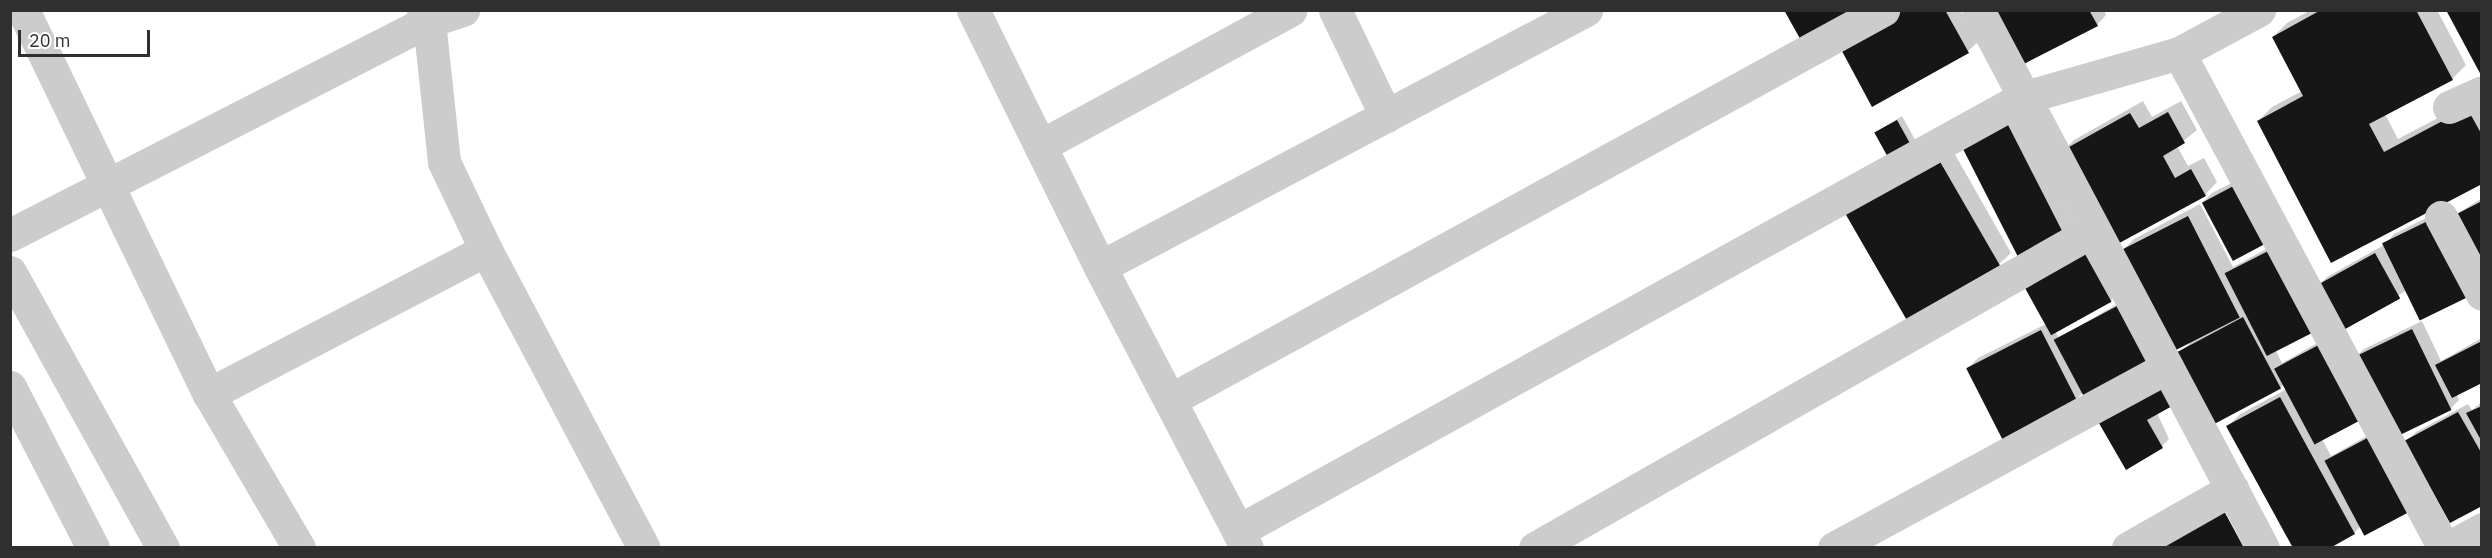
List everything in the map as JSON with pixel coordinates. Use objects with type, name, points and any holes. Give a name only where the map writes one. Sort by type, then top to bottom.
[{"type":"street","points":[[23,10],[209,394],[299,548]]},
{"type":"street","points":[[10,235],[426,16],[463,10]]},
{"type":"street","points":[[973,10],[1100,267],[1242,539],[2022,98],[2179,53],[2259,10]]},
{"type":"street","points":[[1040,146],[1211,50],[1291,10]]},
{"type":"street","points":[[1335,10],[1386,116]]},
{"type":"street","points":[[1100,267],[1586,10]]},
{"type":"street","points":[[1170,400],[1883,10]]},
{"type":"street","points":[[1978,10],[2022,98],[2263,548]]},
{"type":"street","points":[[426,16],[444,162],[486,250],[644,548]]},
{"type":"street","points":[[2179,53],[2446,548],[2481,529]]},
{"type":"street","points":[[2449,107],[2481,92]]},
{"type":"street","points":[[2440,217],[2481,294]]},
{"type":"street","points":[[1535,548],[2094,231]]},
{"type":"street","points":[[209,394],[486,250]]},
{"type":"street","points":[[10,272],[163,548]]},
{"type":"street","points":[[1834,548],[2167,367]]},
{"type":"street","points":[[10,387],[93,548]]},
{"type":"street","points":[[2128,548],[2232,489]]},
{"type":"building","points":[[1784,10],[1863,10],[1803,44]]},
{"type":"building","points":[[1889,10],[1945,10],[1969,53],[1872,107],[1836,40]]},
{"type":"building","points":[[1990,10],[2089,10],[2098,26],[2018,67]]},
{"type":"building","points":[[2321,10],[2416,10],[2453,80],[2369,124],[2384,152],[2467,108],[2482,135],[2482,184],[2331,263],[2257,121],[2303,96],[2272,37]]},
{"type":"building","points":[[2446,10],[2482,10],[2482,77]]},
{"type":"building","points":[[2168,112],[2185,143],[2163,156],[2175,178],[2191,169],[2206,196],[2112,247],[2060,152],[2130,113],[2139,128]]},
{"type":"building","points":[[2004,117],[2067,241],[2022,264],[1959,140]]},
{"type":"building","points":[[1897,120],[1915,153],[1893,166],[1874,133]]},
{"type":"building","points":[[1935,153],[2000,266],[1906,320],[1841,207]]},
{"type":"building","points":[[2239,183],[2270,241],[2233,261],[2202,203]]},
{"type":"building","points":[[2482,201],[2482,265],[2451,217]]},
{"type":"building","points":[[2188,216],[2240,318],[2172,352],[2120,251]]},
{"type":"building","points":[[2436,217],[2474,294],[2420,321],[2382,243]]},
{"type":"building","points":[[2080,245],[2112,302],[2051,335],[2020,278]]},
{"type":"building","points":[[2278,246],[2320,329],[2267,356],[2225,273]]},
{"type":"building","points":[[2375,253],[2400,298],[2341,331],[2316,286]]},
{"type":"building","points":[[2119,305],[2153,369],[2087,403],[2054,340]]},
{"type":"building","points":[[2243,317],[2281,389],[2215,424],[2177,352]]},
{"type":"building","points":[[2412,329],[2451,410],[2391,439],[2352,358]]},
{"type":"building","points":[[2041,330],[2077,401],[2002,439],[1966,368]]},
{"type":"building","points":[[2328,340],[2368,416],[2315,445],[2274,369]]},
{"type":"building","points":[[2482,341],[2482,383],[2452,398],[2435,365]]},
{"type":"building","points":[[2160,381],[2174,405],[2147,420],[2163,448],[2126,470],[2096,418]]},
{"type":"building","points":[[2280,397],[2355,534],[2330,548],[2293,548],[2226,426]]},
{"type":"building","points":[[2482,406],[2482,442],[2466,413]]},
{"type":"building","points":[[2458,412],[2482,454],[2482,506],[2450,523],[2404,441]]},
{"type":"building","points":[[2373,435],[2413,510],[2364,536],[2324,461]]},
{"type":"building","points":[[2223,509],[2244,548],[2154,548]]}]
